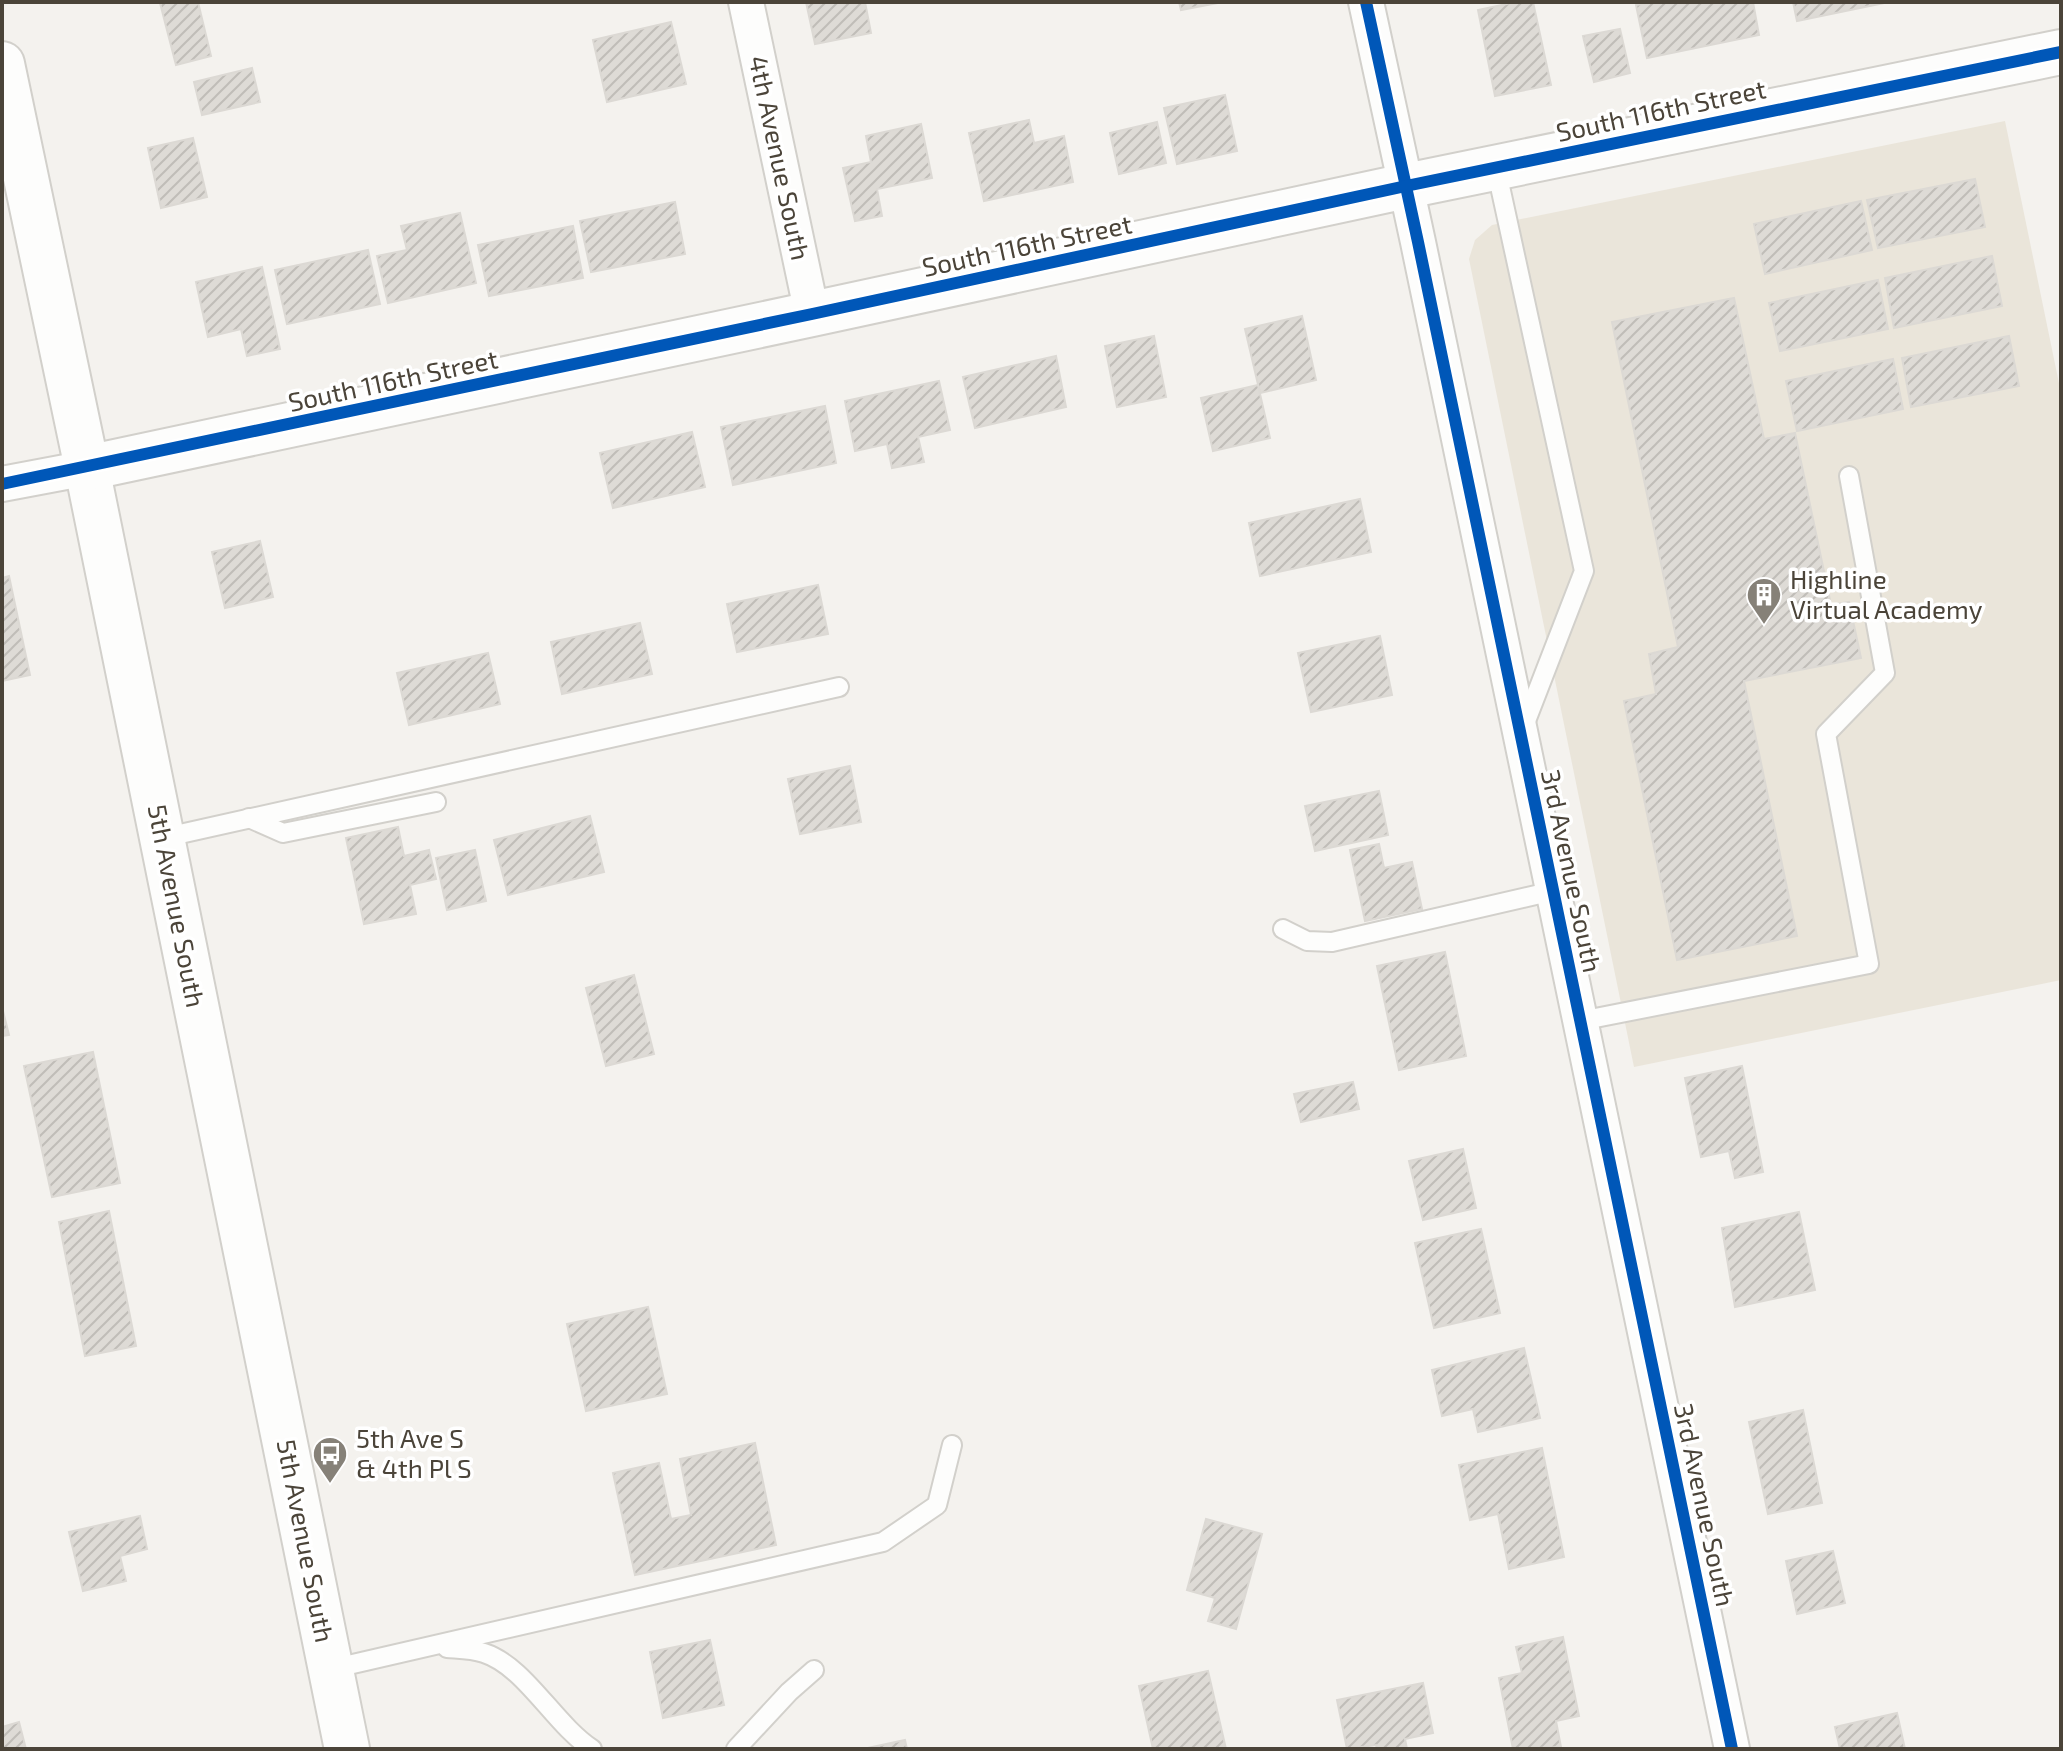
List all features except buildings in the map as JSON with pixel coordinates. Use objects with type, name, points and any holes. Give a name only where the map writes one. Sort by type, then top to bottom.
[{"type":"street","name":"4th Avenue South","points":[[746,2],[812,314]]},
{"type":"street","name":"3rd Avenue South","points":[[1366,2],[1732,1749]]},
{"type":"street","name":"South 116th Street","points":[[2,484],[1496,167],[2061,52]]},
{"type":"street","name":"5th Avenue South","points":[[2,64],[347,1749]]},
{"type":"lane","points":[[1496,167],[1584,571],[1521,736]]},
{"type":"lane","points":[[1580,1021],[1869,964],[1826,734],[1885,673],[1849,476]]},
{"type":"lane","points":[[162,838],[839,687]]},
{"type":"lane","points":[[249,818],[283,833],[436,802]]},
{"type":"lane","points":[[1283,929],[1307,941],[1332,942],[1553,891]]},
{"type":"lane","points":[[331,1669],[883,1542],[937,1505],[952,1445]]},
{"type":"lane","points":[[428,1647],[475,1650],[505,1663],[577,1738],[592,1749]]},
{"type":"lane","points":[[736,1749],[814,1670]]},
{"type":"shaded area","points":[[2005,121],[2061,393],[2061,980],[1634,1067],[1469,259],[1475,240],[1492,225]]},
{"type":"cycle path","points":[[1366,2],[1732,1749]]},
{"type":"cycle path","points":[[2,484],[1406,186],[2061,52]]},
{"type":"place","name":"Highline Virtual Academy","points":[[1764,626]]},
{"type":"place","name":"5th Ave S & 4th Pl S","points":[[330,1485]]}]
